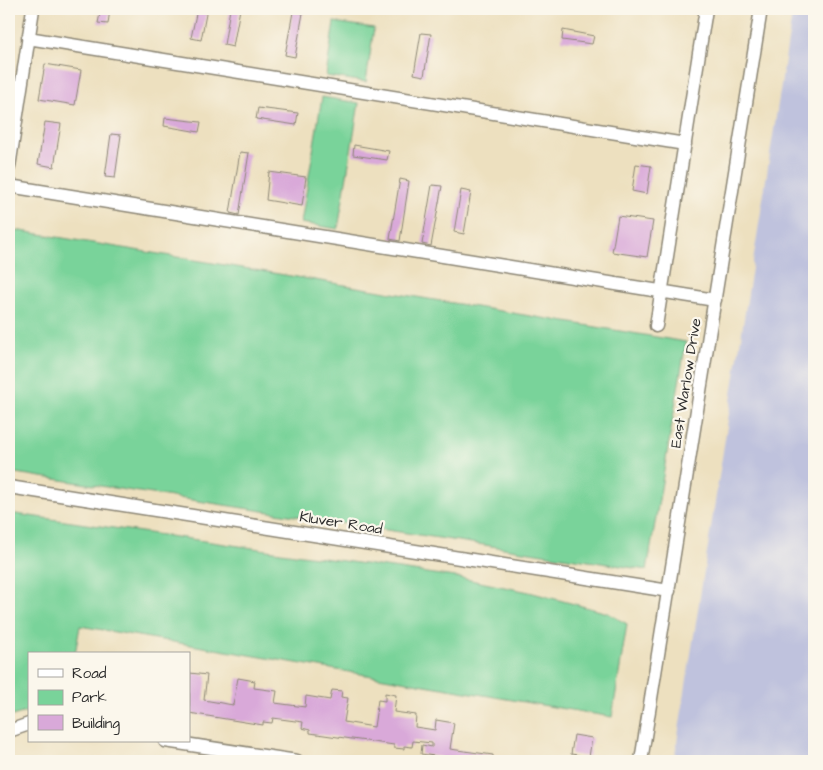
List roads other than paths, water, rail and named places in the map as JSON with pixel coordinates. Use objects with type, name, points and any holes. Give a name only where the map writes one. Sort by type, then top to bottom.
[{"type":"street","points":[[9,167],[33,9]]},
{"type":"street","points":[[656,326],[706,9]]},
{"type":"street","name":"East Warlow Drive","points":[[641,761],[761,9]]},
{"type":"street","points":[[28,38],[685,144]]},
{"type":"street","points":[[9,186],[715,300]]},
{"type":"street","name":"Kluver Road","points":[[9,486],[668,592]]},
{"type":"street","points":[[9,731],[28,724]]},
{"type":"street","points":[[172,742],[297,761]]}]
